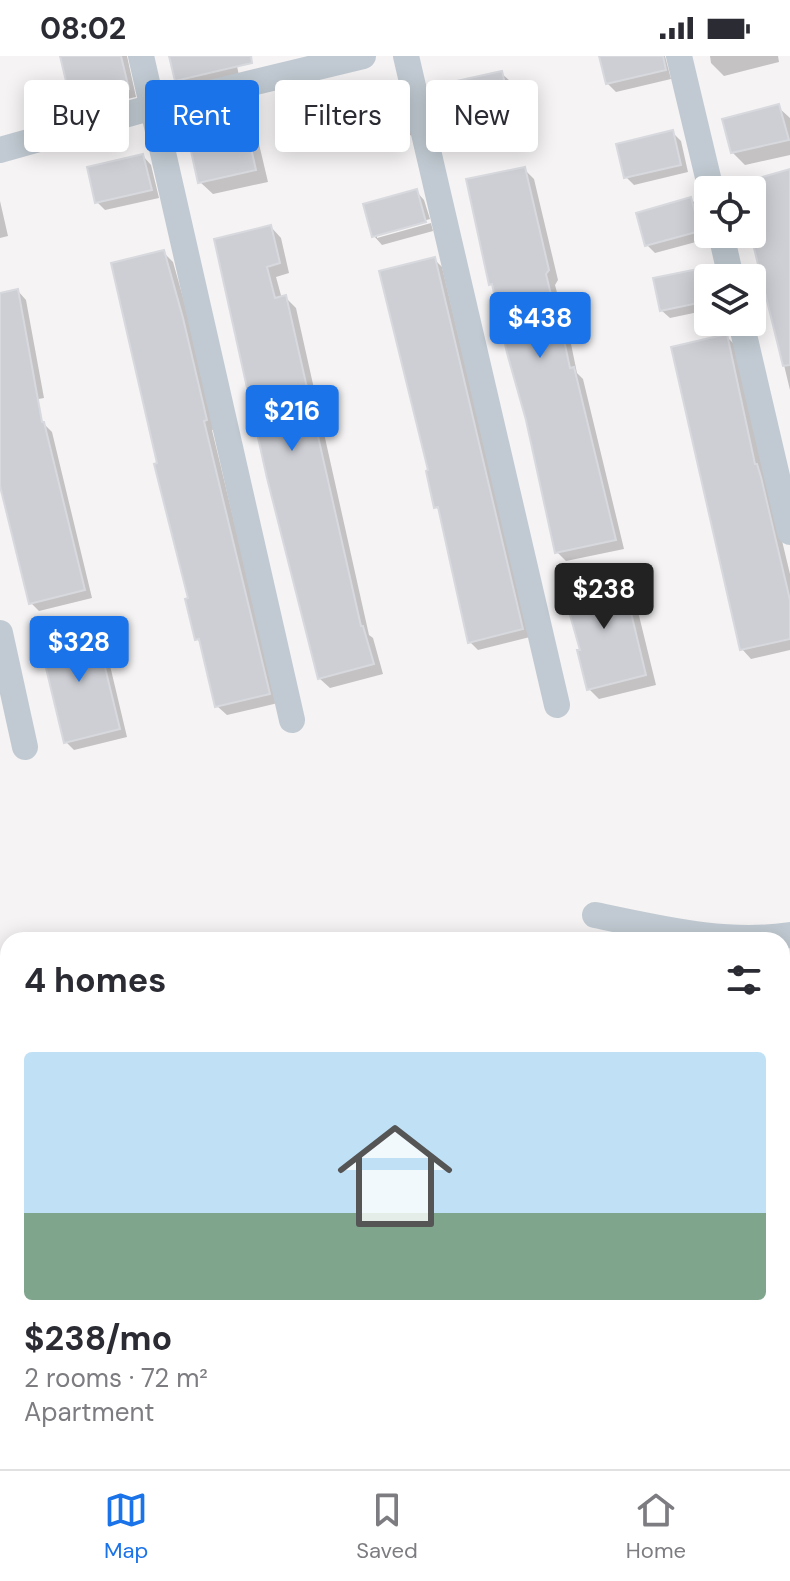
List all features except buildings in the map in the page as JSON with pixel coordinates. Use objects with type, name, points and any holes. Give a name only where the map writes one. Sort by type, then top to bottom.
[{"type":"street","points":[[141,56],[147,80]]},
{"type":"street","points":[[259,81],[363,56]]},
{"type":"street","points":[[406,56],[557,705]]},
{"type":"street","points":[[679,56],[708,176]]},
{"type":"street","points":[[0,150],[145,109]]},
{"type":"street","points":[[163,152],[292,720]]},
{"type":"street","points":[[744,336],[790,532]]},
{"type":"street","points":[[0,633],[25,747]]},
{"type":"street","points":[[595,915],[677,932]]}]
